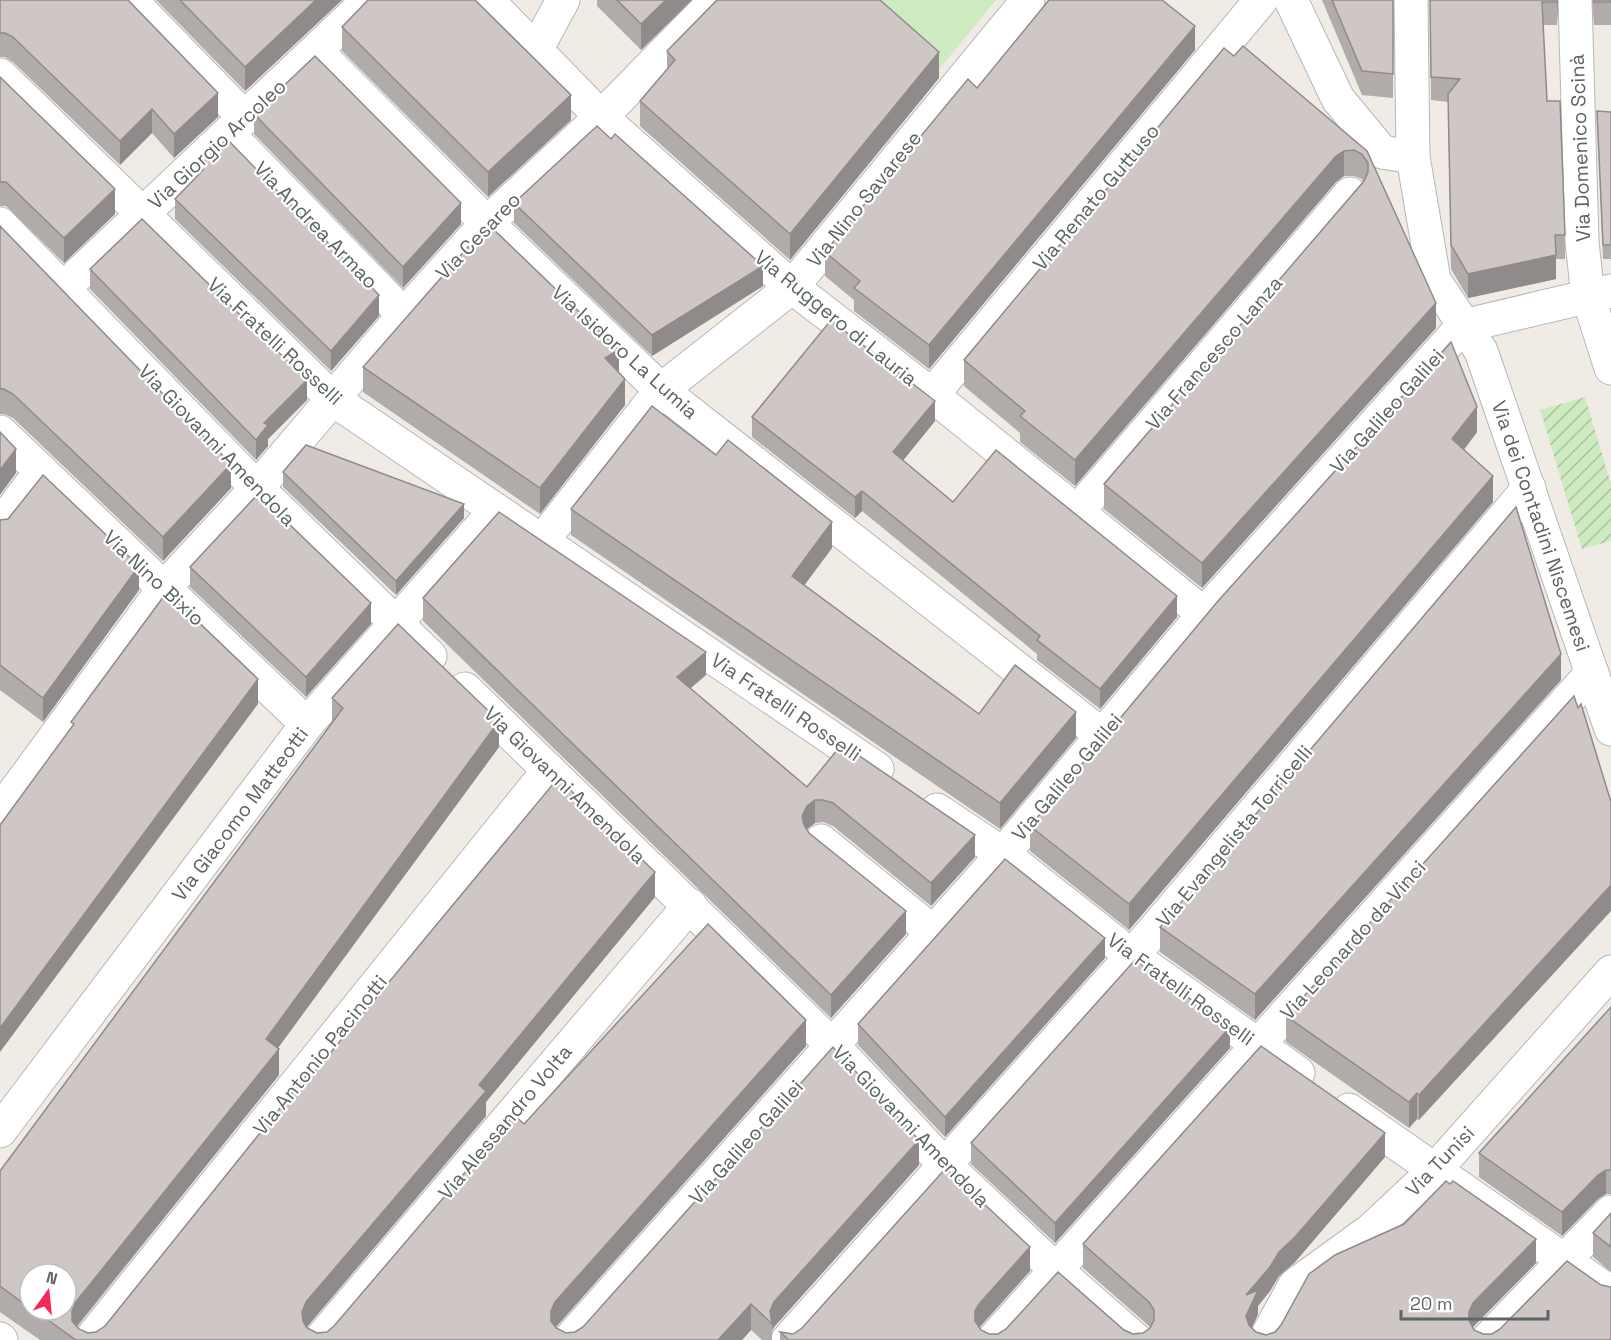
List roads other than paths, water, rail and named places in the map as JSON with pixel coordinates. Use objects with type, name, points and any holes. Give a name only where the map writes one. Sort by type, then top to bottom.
[{"type":"street","name":"Via Andrea Armao","points":[[130,0],[236,126],[404,315]]},
{"type":"street","name":"Via Ruggero di Lauria","points":[[487,0],[601,117],[792,287],[932,395],[1204,614]]},
{"type":"street","points":[[536,50],[563,0]]},
{"type":"street","name":"Via Cesareo","points":[[0,812],[165,587],[257,488],[404,315],[487,223],[601,117],[716,0]]},
{"type":"street","name":"Via Nino Savarese","points":[[542,541],[661,390],[792,287],[1028,0]]},
{"type":"street","name":"Via Renato Guttuso","points":[[932,395],[1261,0]]},
{"type":"street","points":[[1291,0],[1338,99],[1382,152],[1413,157]]},
{"type":"street","name":"Via dei Contadini Niscemesi","points":[[1411,0],[1413,157],[1434,280],[1481,351],[1611,729]]},
{"type":"street","name":"Via Domenico Scinà","points":[[1575,0],[1582,242],[1600,294]]},
{"type":"street","name":"Via Giorgio Arcoleo","points":[[64,288],[316,51],[359,3]]},
{"type":"street","name":"Via Isidoro La Lumia","points":[[316,51],[487,223],[661,390],[1102,735]]},
{"type":"street","name":"Via Fratelli Rosselli","points":[[0,75],[334,400],[1003,854],[1132,956],[1259,1044],[1434,1171],[1611,1293]]},
{"type":"street","name":"Via Francesco Lanza","points":[[1077,512],[1350,194]]},
{"type":"street","name":"Via Giovanni Amendola","points":[[0,224],[257,488],[690,905],[832,1045],[945,1165],[1056,1270],[1136,1340]]},
{"type":"street","points":[[1463,326],[1600,294],[1611,368]]},
{"type":"street","name":"Via Galileo Galilei","points":[[569,1340],[1003,854],[1204,614],[1463,326]]},
{"type":"street","name":"Via Nino Bixio","points":[[0,432],[308,724]]},
{"type":"street","points":[[0,526],[41,471]]},
{"type":"street","name":"Via Evangelista Torricelli","points":[[788,1340],[1132,956],[1529,488]]},
{"type":"street","name":"Via Giacomo Matteotti","points":[[0,1131],[308,724],[496,510]]},
{"type":"street","name":"Via Leonardo da Vinci","points":[[993,1340],[1592,673]]},
{"type":"street","name":"Via Antonio Pacinotti","points":[[90,1340],[549,770]]},
{"type":"street","points":[[820,841],[933,932]]},
{"type":"street","name":"Via Alessandro Volta","points":[[320,1340],[690,905]]},
{"type":"street","name":"Via Tunisi","points":[[1265,1340],[1295,1285],[1371,1230],[1434,1171],[1611,972]]},
{"type":"street","points":[[1487,1340],[1611,1212]]}]
